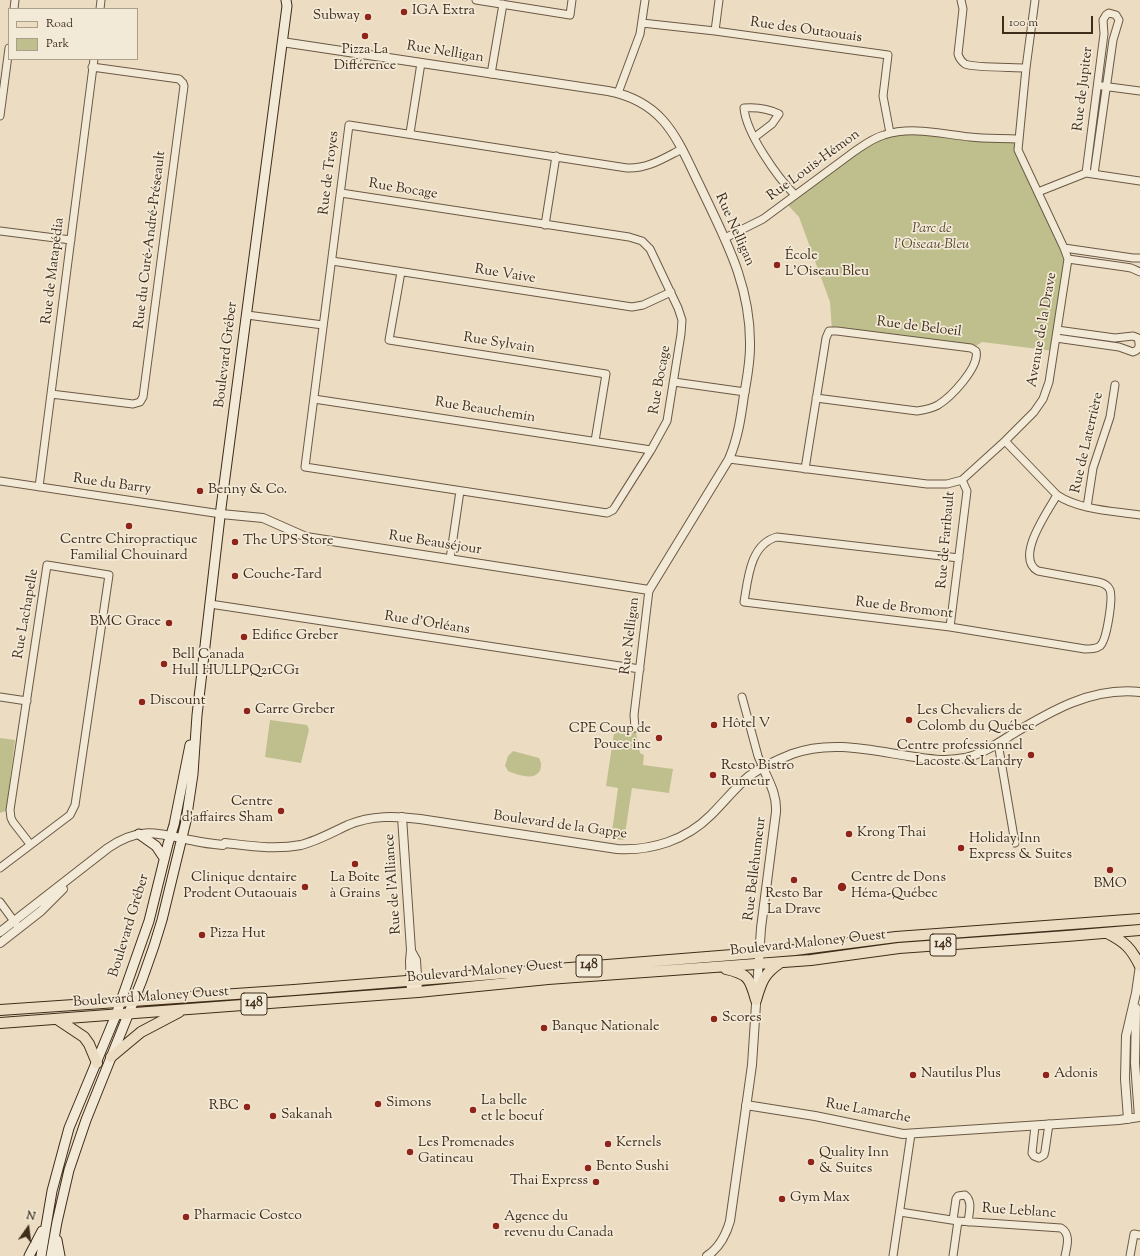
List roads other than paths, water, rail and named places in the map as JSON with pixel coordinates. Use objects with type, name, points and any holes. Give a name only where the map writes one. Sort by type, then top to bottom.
[{"type":"main road","name":"Boulevard Gréber","points":[[51,1256],[69,1170],[86,1120],[134,1001],[159,930],[186,822],[193,774],[197,715],[210,604],[287,6],[286,0]]},
{"type":"main road","name":"Boulevard Gréber","points":[[41,1256],[52,1191],[69,1128],[116,1015],[149,921],[171,835],[197,715]]},
{"type":"main road","points":[[139,834],[156,846],[164,858]]},
{"type":"main road","name":"Boulevard Maloney Ouest","points":[[0,1010],[414,980],[818,947],[896,937],[1140,919]]},
{"type":"main road","name":"Boulevard Maloney Ouest","points":[[0,1023],[415,992],[548,979],[810,960],[885,950],[1140,930]]},
{"type":"main road","points":[[965,932],[965,944]]},
{"type":"main road","points":[[1107,933],[1126,944],[1140,965]]},
{"type":"main road","points":[[756,1000],[765,975],[780,962]]},
{"type":"main road","points":[[714,967],[746,975],[751,982],[756,1000]]},
{"type":"main road","points":[[111,1057],[141,1032],[183,1009]]},
{"type":"main road","points":[[57,1019],[84,1037],[89,1044],[96,1063]]},
{"type":"main road","points":[[29,1256],[46,1220]]},
{"type":"main road","points":[[56,1230],[60,1256]]},
{"type":"street","points":[[476,0],[570,15],[572,0]]},
{"type":"street","points":[[618,93],[640,34],[645,0]]},
{"type":"street","points":[[715,31],[719,0]]},
{"type":"street","points":[[961,0],[963,9],[958,54],[959,58],[963,62],[972,66],[1026,68]]},
{"type":"street","name":"Avenue de la Drave","points":[[962,480],[1034,412],[1043,399],[1049,382],[1056,338],[1068,258],[1018,150],[1026,68],[1035,0]]},
{"type":"street","points":[[491,74],[503,4]]},
{"type":"street","name":"Rue de Jupiter","points":[[1086,173],[1104,34],[1103,20],[1106,15],[1113,14],[1118,17],[1119,20],[1112,40],[1094,174]]},
{"type":"street","name":"Rue des Outaouais","points":[[642,23],[715,31],[888,55],[883,96],[890,133]]},
{"type":"street","name":"Rue Nelligan","points":[[282,42],[618,93],[638,101],[657,113],[670,128],[682,149],[725,238],[739,272],[747,310],[750,347],[745,392],[736,441],[729,459],[649,590],[634,715],[635,728]]},
{"type":"street","points":[[0,116],[8,56]]},
{"type":"street","name":"Rue de Matapédia","points":[[39,487],[94,60]]},
{"type":"street","points":[[410,134],[421,63]]},
{"type":"street","name":"Rue du Curé-André-Préseault","points":[[51,394],[137,404],[143,396],[184,86],[179,79],[92,67]]},
{"type":"street","points":[[1098,85],[1140,91]]},
{"type":"street","points":[[755,137],[772,124],[779,114],[770,110],[753,107],[744,108],[744,116],[764,155],[795,195]]},
{"type":"street","name":"Rue de Troyes","points":[[305,467],[349,125],[635,168],[653,164],[682,149]]},
{"type":"street","name":"Rue Louis-Hémon","points":[[725,238],[763,219],[862,146],[890,133],[913,131],[973,138],[1019,139]]},
{"type":"street","points":[[545,225],[556,156]]},
{"type":"street","points":[[1038,192],[1086,173],[1140,181]]},
{"type":"street","name":"Rue Bocage","points":[[305,467],[607,513],[616,507],[667,421],[681,334],[682,320],[678,308],[650,249],[642,241],[629,237],[341,194]]},
{"type":"street","points":[[0,231],[71,240]]},
{"type":"street","points":[[1064,248],[1140,258]]},
{"type":"street","points":[[1068,258],[1124,267],[1140,272]]},
{"type":"street","name":"Rue Vaive","points":[[332,262],[632,307],[643,305],[671,292]]},
{"type":"street","name":"Rue Sylvain","points":[[400,272],[389,340],[606,374],[595,441]]},
{"type":"street","points":[[247,316],[323,326]]},
{"type":"street","name":"Rue de Beloeil","points":[[805,469],[816,398],[827,334],[829,331],[832,330],[971,348],[976,351],[975,361],[966,377],[944,401],[928,409],[917,411],[816,398]]},
{"type":"street","points":[[1056,338],[1114,346],[1133,352],[1138,349],[1140,345],[1138,338],[1133,336],[1115,338],[1057,330]]},
{"type":"street","points":[[674,382],[745,392]]},
{"type":"street","name":"Rue de Laterrière","points":[[1087,506],[1095,461],[1110,417],[1114,385]]},
{"type":"street","name":"Rue Beauchemin","points":[[314,399],[651,450]]},
{"type":"street","points":[[1005,441],[1057,495],[1073,504],[1140,515]]},
{"type":"street","points":[[729,459],[936,484],[951,483],[962,480]]},
{"type":"street","name":"Rue de Faribault","points":[[950,627],[966,492],[962,480]]},
{"type":"street","name":"Rue du Barry","points":[[0,481],[221,514]]},
{"type":"street","points":[[450,559],[460,491]]},
{"type":"street","name":"Rue de Bromont","points":[[959,558],[777,537],[768,540],[759,550],[750,569],[744,602],[950,627],[1085,649],[1095,649],[1102,645],[1105,637],[1111,599],[1110,591],[1106,584],[1042,572],[1033,568],[1031,565],[1029,556],[1036,533],[1057,495]]},
{"type":"street","name":"Rue Beauséjour","points":[[221,514],[263,518],[306,537],[649,590]]},
{"type":"street","name":"Rue Lachapelle","points":[[0,868],[70,814],[75,805],[109,575],[47,565],[10,814],[13,822],[30,844]]},
{"type":"street","name":"Rue d'Orléans","points":[[210,604],[640,669]]},
{"type":"street","name":"Boulevard de la Gappe","points":[[0,943],[17,925],[108,848],[123,839],[139,834],[160,833],[223,845],[225,843],[274,848],[309,842],[349,824],[384,816],[402,817],[618,849],[643,848],[668,842],[693,830],[712,814],[732,791],[744,781],[763,768],[801,751],[821,748],[852,748],[926,759],[950,760],[967,758],[998,743],[1054,710],[1082,698],[1106,692],[1140,692]]},
{"type":"street","points":[[0,697],[27,701]]},
{"type":"street","name":"Rue Bellehumeur","points":[[708,1256],[725,1236],[730,1221],[754,1046],[761,928],[776,803],[775,794],[758,756],[742,697]]},
{"type":"street","points":[[998,743],[1015,843]]},
{"type":"street","name":"Rue de l'Alliance","points":[[402,817],[411,950],[410,961],[415,992]]},
{"type":"street","points":[[0,902],[17,925]]},
{"type":"street","name":"Boulevard de la Gappe","points":[[0,932],[17,925]]},
{"type":"street","points":[[1128,1119],[1125,1079],[1126,1036],[1136,993],[1140,965]]},
{"type":"street","points":[[1136,993],[1136,1063],[1140,1117]]},
{"type":"street","name":"Rue Lamarche","points":[[746,1105],[903,1134],[1035,1126],[1140,1117]]},
{"type":"street","points":[[1035,1126],[1032,1153],[1034,1156],[1039,1158],[1044,1155],[1049,1124]]},
{"type":"street","points":[[893,1256],[912,1134]]},
{"type":"street","name":"Rue Leblanc","points":[[955,1221],[956,1199],[958,1196],[965,1195],[969,1197],[970,1201],[968,1222]]},
{"type":"street","name":"Rue Leblanc","points":[[900,1212],[955,1221],[1061,1228],[1068,1235],[1065,1256]]},
{"type":"street","points":[[953,1256],[955,1221]]},
{"type":"street","points":[[1130,1256],[1134,1234],[1140,1234]]},
{"type":"place","name":"IGA Extra","points":[[404,12]]},
{"type":"place","name":"Subway","points":[[368,17]]},
{"type":"place","name":"Pizza La Différence","points":[[365,36]]},
{"type":"place","name":"École L'Oiseau Bleu","points":[[777,265]]},
{"type":"place","name":"Benny & Co.","points":[[200,491]]},
{"type":"place","name":"Centre Chiropractique Familial Chouinard","points":[[129,526]]},
{"type":"place","name":"The UPS Store","points":[[235,542]]},
{"type":"place","name":"Couche-Tard","points":[[235,576]]},
{"type":"place","name":"BMC Grace","points":[[169,623]]},
{"type":"place","name":"Edifice Greber","points":[[244,637]]},
{"type":"place","name":"Bell Canada Hull HULLPQ21CG1","points":[[164,664]]},
{"type":"place","name":"Discount","points":[[142,702]]},
{"type":"place","name":"Carre Greber","points":[[247,711]]},
{"type":"place","name":"Les Chevaliers de Colomb du Québec","points":[[909,720]]},
{"type":"place","name":"Hôtel V","points":[[714,725]]},
{"type":"place","name":"CPE Coup de Pouce inc","points":[[659,738]]},
{"type":"place","name":"Centre professionnel Lacoste & Landry","points":[[1031,755]]},
{"type":"place","name":"Resto Bistro Rumeur","points":[[713,775]]},
{"type":"place","name":"Centre d'affaires Sham","points":[[281,811]]},
{"type":"place","name":"Krong Thai","points":[[849,834]]},
{"type":"place","name":"Holiday Inn Express & Suites","points":[[961,848]]},
{"type":"place","name":"La Boîte à Grains","points":[[355,864]]},
{"type":"place","name":"BMO","points":[[1110,870]]},
{"type":"place","name":"Resto Bar La Drave","points":[[794,880]]},
{"type":"place","name":"Clinique dentaire Prodent Outaouais","points":[[305,887]]},
{"type":"place","name":"Centre de Dons Héma-Québec","points":[[842,887]]},
{"type":"place","name":"Pizza Hut","points":[[202,935]]},
{"type":"place","name":"Scores","points":[[714,1019]]},
{"type":"place","name":"Banque Nationale","points":[[544,1028]]},
{"type":"place","name":"Nautilus Plus","points":[[913,1075]]},
{"type":"place","name":"Adonis","points":[[1046,1075]]},
{"type":"place","name":"Simons","points":[[378,1104]]},
{"type":"place","name":"RBC","points":[[247,1107]]},
{"type":"place","name":"La belle et le boeuf","points":[[473,1110]]},
{"type":"place","name":"Sakanah","points":[[273,1116]]},
{"type":"place","name":"Kernels","points":[[608,1144]]},
{"type":"place","name":"Les Promenades Gatineau","points":[[410,1152]]},
{"type":"place","name":"Quality Inn & Suites","points":[[811,1162]]},
{"type":"place","name":"Bento Sushi","points":[[588,1168]]},
{"type":"place","name":"Thai Express","points":[[596,1182]]},
{"type":"place","name":"Gym Max","points":[[782,1199]]},
{"type":"place","name":"Pharmacie Costco","points":[[186,1217]]},
{"type":"place","name":"Agence du revenu du Canada","points":[[496,1226]]},
{"type":"park label","name":"Parc de l'Oiseau-Bleu","points":[[932,238]]}]
